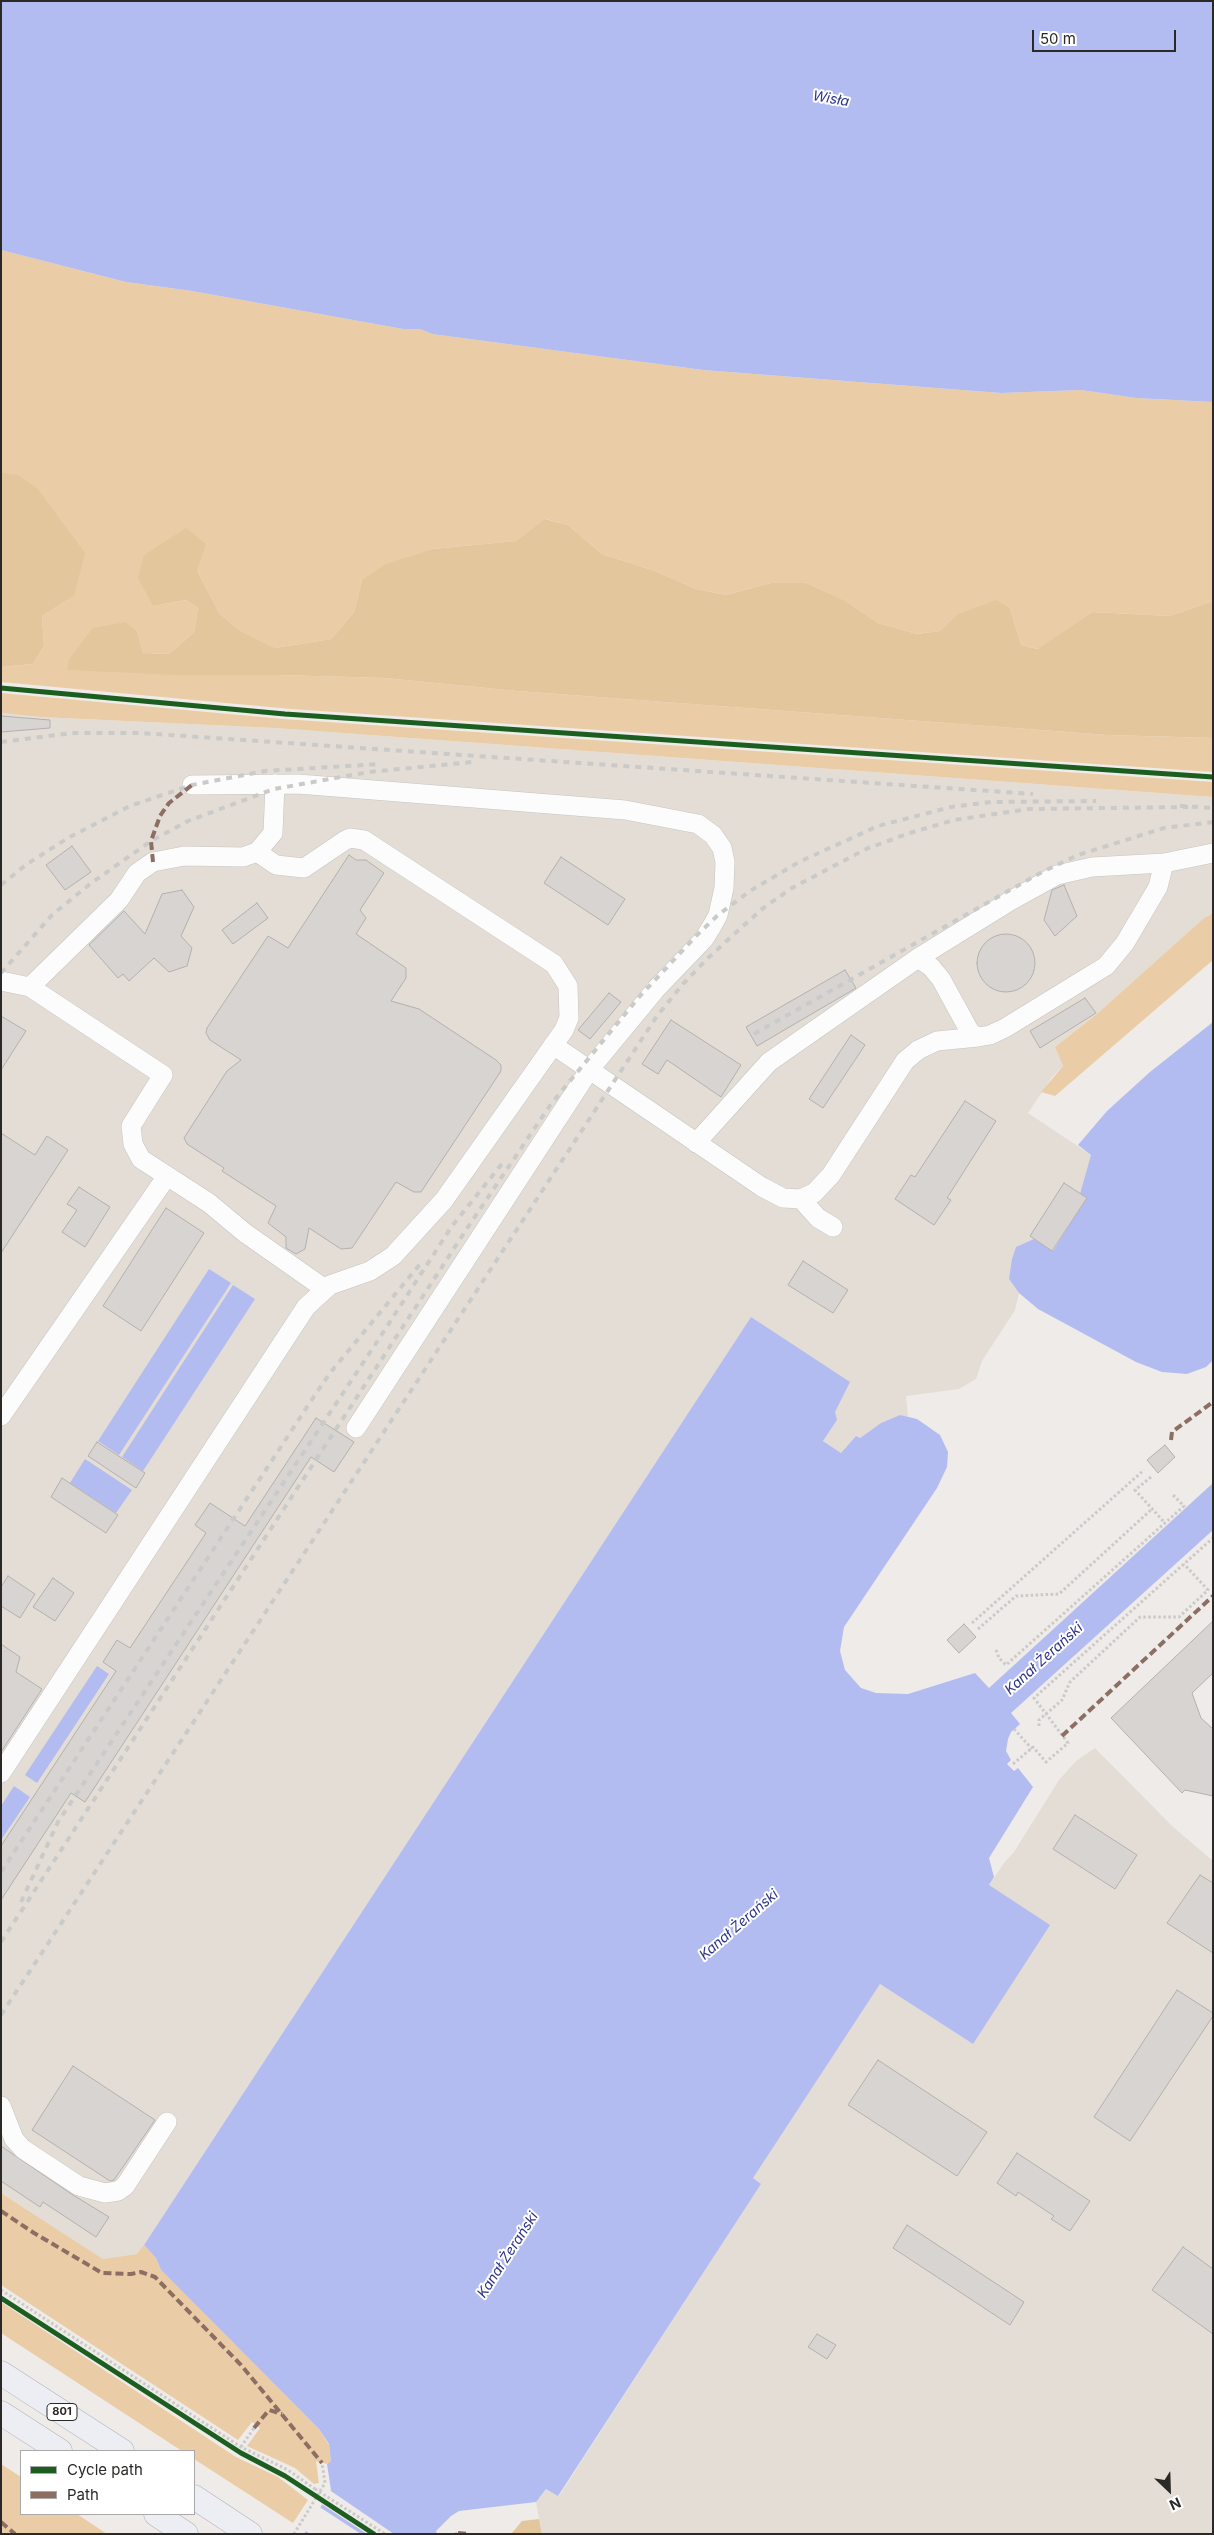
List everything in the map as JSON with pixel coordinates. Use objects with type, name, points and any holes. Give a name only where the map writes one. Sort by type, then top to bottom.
[{"type":"main road","name":"801","points":[[1,2373],[120,2450]]},
{"type":"main road","name":"801","points":[[1,2413],[58,2450]]},
{"type":"main road","points":[[195,2498],[250,2534]]},
{"type":"main road","points":[[158,2515],[186,2534]]},
{"type":"lane","points":[[192,785],[275,784],[625,810],[698,824],[714,835],[722,848],[725,862],[724,888],[718,914],[704,939],[656,990],[590,1069],[356,1428]]},
{"type":"lane","points":[[30,986],[119,900],[137,873],[153,862],[184,856],[243,857],[257,852],[273,833],[275,784]]},
{"type":"lane","points":[[1,1774],[285,1336],[306,1307],[325,1289],[370,1271],[393,1256],[444,1200],[553,1045],[569,1018],[568,986],[554,964],[364,840],[350,838],[304,868],[276,864],[257,852]]},
{"type":"lane","points":[[696,1143],[769,1062],[918,958],[1010,901],[1057,875],[1092,867],[1164,863],[1213,853]]},
{"type":"lane","points":[[553,1045],[762,1187],[783,1198],[801,1199],[814,1193],[832,1175],[905,1061],[918,1050],[937,1041],[990,1035],[1005,1028],[1106,966],[1125,943],[1158,888],[1164,863]]},
{"type":"lane","points":[[918,958],[931,967],[941,980],[970,1032],[978,1037]]},
{"type":"lane","points":[[1,981],[30,986],[163,1075],[130,1126],[132,1144],[140,1159],[209,1203],[245,1234],[325,1289]]},
{"type":"lane","points":[[1,1416],[167,1176]]},
{"type":"lane","points":[[801,1199],[818,1218],[833,1227]]},
{"type":"lane","points":[[1,2106],[14,2139],[23,2149],[79,2186],[105,2193],[118,2191],[125,2186],[167,2122]]},
{"type":"path","points":[[972,1623],[1144,1470]]},
{"type":"path","points":[[1150,1477],[1136,1490],[1165,1523]]},
{"type":"path","points":[[996,1650],[999,1658],[1006,1665],[1184,1506],[1173,1494]]},
{"type":"path","points":[[978,1629],[1016,1596],[1058,1594],[1152,1509]]},
{"type":"path","points":[[1014,1729],[1046,1762],[1068,1743],[1034,1698],[1213,1538]]},
{"type":"path","points":[[1039,1726],[1039,1720],[1062,1700],[1070,1682],[1140,1617],[1179,1617],[1208,1590],[1184,1564]]},
{"type":"path","points":[[1013,1764],[1032,1749]]},
{"type":"path","points":[[1,2290],[241,2447],[288,2470],[374,2534]]},
{"type":"path","points":[[1,2298],[241,2454],[314,2491],[385,2534]]},
{"type":"path","points":[[241,2447],[254,2428]]},
{"type":"path","points":[[294,2534],[325,2483],[322,2463]]},
{"type":"shaded area","points":[[1,250],[126,282],[192,291],[403,329],[420,329],[432,334],[703,370],[1001,393],[1081,390],[1136,398],[1213,402],[1213,601],[1170,616],[1092,612],[1039,649],[1021,645],[1010,608],[956,615],[940,631],[917,634],[878,623],[847,602],[771,583],[726,595],[696,589],[655,571],[602,554],[568,525],[546,519],[516,541],[433,549],[362,580],[354,612],[331,639],[275,648],[239,630],[219,613],[197,570],[153,606],[186,600],[198,608],[194,632],[169,654],[143,653],[137,631],[93,628],[178,675],[385,678],[517,691],[1108,735],[1213,738],[1213,772],[291,709],[1,682],[1,667],[33,664],[44,646],[42,616],[74,596],[1,473]]},
{"type":"shaded area","points":[[1,473],[18,475],[37,488],[85,553],[74,596],[42,616],[44,646],[33,664],[1,667]]},
{"type":"shaded area","points":[[545,519],[568,525],[602,554],[655,571],[696,589],[726,595],[771,583],[805,583],[847,602],[878,623],[917,634],[940,631],[956,615],[996,600],[1010,608],[1021,645],[1038,649],[1092,612],[1170,616],[1213,601],[1213,738],[1108,735],[517,691],[385,678],[178,675],[67,670],[69,659],[93,628],[125,622],[137,631],[143,653],[169,654],[194,632],[198,608],[186,600],[153,606],[138,578],[144,555],[186,528],[206,544],[197,570],[219,613],[239,630],[275,648],[331,639],[354,612],[362,580],[386,564],[433,549],[516,541]]},
{"type":"shaded area","points":[[1,693],[283,719],[1213,782],[1213,797],[275,728],[41,717],[1,713]]},
{"type":"shaded area","points":[[1,713],[41,717],[275,728],[1213,797],[1213,913],[1204,918],[1098,1013],[1055,1047],[1063,1066],[1052,1077],[1028,1113],[1091,1155],[1081,1194],[1087,1198],[1052,1251],[1034,1239],[1009,1279],[1019,1293],[1015,1310],[982,1361],[976,1379],[959,1389],[906,1396],[908,1417],[900,1415],[881,1423],[860,1438],[856,1436],[841,1453],[823,1441],[837,1420],[751,1317],[138,2254],[103,2259],[1,2193]]},
{"type":"shaded area","points":[[1213,913],[1213,960],[1055,1096],[1041,1092],[1063,1066],[1055,1047],[1098,1013],[1204,918]]},
{"type":"shaded area","points":[[1095,1748],[1172,1826],[1213,1861],[1213,2534],[542,2534],[536,2502],[546,2489],[559,2496],[760,2185],[752,2178],[880,1984],[973,2044],[989,1885],[1014,1852],[1059,1780],[1076,1761]]},
{"type":"shaded area","points":[[1,2193],[103,2259],[137,2254],[144,2245],[156,2258],[161,2270],[319,2429],[329,2445],[331,2461],[327,2464],[316,2461],[319,2483],[314,2484],[295,2468],[247,2446],[260,2428],[252,2422],[238,2440],[1,2285]]},
{"type":"shaded area","points":[[1,2302],[236,2457],[278,2477],[308,2500],[293,2523],[195,2460],[195,2450],[180,2450],[1,2333]]},
{"type":"shaded area","points":[[1,2464],[20,2476],[20,2515],[78,2515],[107,2534],[1,2534]]},
{"type":"shaded area","points":[[539,2519],[542,2534],[511,2534],[522,2521]]},
{"type":"water","name":"Wisła","points":[[1,1],[1213,1],[1213,402],[1136,398],[1081,390],[1001,393],[703,370],[432,334],[420,329],[403,329],[192,291],[126,282],[1,250]]},
{"type":"water","points":[[1213,1022],[1213,1360],[1206,1367],[1187,1374],[1162,1372],[1136,1362],[1038,1309],[1019,1293],[1009,1279],[1016,1247],[1034,1239],[1053,1251],[1086,1198],[1080,1194],[1091,1155],[1078,1145],[1107,1111],[1150,1072]]},
{"type":"water","points":[[209,1269],[231,1283],[119,1455],[98,1441]]},
{"type":"water","points":[[233,1285],[255,1299],[143,1471],[122,1457]]},
{"type":"water","name":"Kanał Żerański","points":[[751,1317],[850,1382],[835,1412],[837,1420],[823,1441],[841,1453],[856,1436],[860,1438],[881,1423],[900,1415],[917,1419],[940,1435],[948,1452],[947,1467],[937,1488],[844,1627],[840,1651],[845,1670],[861,1688],[876,1693],[908,1694],[975,1673],[989,1688],[1213,1483],[1213,1530],[1011,1713],[1020,1724],[1011,1732],[1008,1739],[1006,1751],[1011,1760],[1007,1764],[1014,1771],[1018,1768],[1033,1787],[989,1858],[994,1877],[989,1885],[1050,1925],[973,2044],[880,1984],[753,2178],[761,2184],[558,2496],[546,2489],[536,2502],[459,2511],[436,2531],[437,2534],[304,2534],[331,2490],[327,2464],[331,2461],[329,2444],[319,2429],[161,2270],[156,2258],[144,2245]]},
{"type":"water","points":[[85,1459],[132,1490],[116,1513],[70,1483]]},
{"type":"water","points":[[97,1666],[109,1674],[37,1783],[25,1775]]},
{"type":"water","points":[[14,1786],[30,1797],[1,1840],[1,1806]]},
{"type":"pier","points":[[328,2489],[394,2534],[367,2534],[320,2503]]},
{"type":"pier","points":[[318,2506],[361,2534],[310,2534],[303,2529]]},
{"type":"building","points":[[1,716],[50,720],[50,728],[1,732]]},
{"type":"building","points":[[72,846],[91,872],[65,890],[46,865]]},
{"type":"building","points":[[349,855],[356,860],[366,860],[384,873],[360,910],[366,918],[356,934],[406,968],[406,978],[391,1001],[419,1009],[496,1060],[501,1065],[501,1071],[421,1192],[414,1192],[396,1182],[352,1248],[341,1249],[309,1228],[305,1249],[296,1254],[286,1248],[286,1237],[268,1223],[276,1206],[222,1171],[224,1168],[187,1144],[184,1138],[227,1071],[241,1060],[210,1040],[206,1033],[207,1028],[268,936],[288,948]]},
{"type":"building","points":[[561,857],[625,899],[608,925],[544,883]]},
{"type":"building","points":[[1064,885],[1077,916],[1055,936],[1044,920],[1052,890]]},
{"type":"building","points":[[182,890],[194,907],[181,936],[192,948],[187,966],[169,972],[154,958],[129,981],[123,974],[118,978],[89,945],[124,911],[145,934],[162,894]]},
{"type":"building","points":[[257,903],[268,918],[233,944],[222,930]]},
{"type":"building","points":[[1006,934],[1017,936],[1030,947],[1035,963],[1033,974],[1022,987],[1006,992],[995,990],[982,979],[977,963],[979,952],[990,939]]},
{"type":"building","points":[[845,970],[856,988],[757,1046],[746,1027]]},
{"type":"building","points":[[609,993],[621,1002],[590,1039],[578,1030]]},
{"type":"building","points":[[1085,998],[1096,1013],[1040,1048],[1030,1031]]},
{"type":"building","points":[[1,1016],[26,1031],[1,1070]]},
{"type":"building","points":[[671,1020],[741,1065],[721,1097],[667,1060],[658,1074],[642,1064]]},
{"type":"building","points":[[851,1035],[865,1045],[823,1108],[809,1099]]},
{"type":"building","points":[[965,1101],[996,1121],[947,1198],[951,1200],[934,1225],[895,1199],[911,1175],[915,1177]]},
{"type":"building","points":[[1,1133],[35,1155],[47,1136],[68,1150],[1,1253]]},
{"type":"building","points":[[1064,1183],[1087,1198],[1052,1251],[1030,1236]]},
{"type":"building","points":[[79,1187],[110,1207],[85,1247],[62,1232],[77,1210],[67,1204]]},
{"type":"building","points":[[166,1208],[204,1233],[141,1331],[103,1306]]},
{"type":"building","points":[[803,1261],[848,1290],[833,1313],[788,1285]]},
{"type":"building","points":[[316,1418],[354,1442],[334,1472],[311,1457],[85,1802],[71,1793],[1,1900],[1,1846],[116,1671],[103,1662],[117,1640],[130,1648],[206,1533],[195,1525],[210,1503],[245,1526]]},
{"type":"building","points":[[97,1442],[145,1473],[136,1488],[88,1456]]},
{"type":"building","points":[[1165,1445],[1175,1457],[1158,1473],[1147,1460]]},
{"type":"building","points":[[62,1478],[118,1515],[106,1533],[51,1497]]},
{"type":"building","points":[[8,1576],[35,1594],[20,1618],[1,1606],[1,1587]]},
{"type":"building","points":[[53,1578],[74,1593],[55,1621],[33,1607]]},
{"type":"building","points":[[1213,1621],[1213,1673],[1192,1693],[1201,1718],[1213,1729],[1213,1796],[1185,1790],[1182,1793],[1111,1718]]},
{"type":"building","points":[[964,1624],[976,1637],[959,1653],[947,1640]]},
{"type":"building","points":[[1,1644],[20,1657],[16,1672],[42,1689],[1,1752]]},
{"type":"building","points":[[1075,1815],[1137,1855],[1115,1889],[1053,1849]]},
{"type":"building","points":[[1200,1875],[1213,1883],[1213,1953],[1167,1923]]},
{"type":"building","points":[[1177,1990],[1213,2013],[1213,2016],[1130,2141],[1094,2117]]},
{"type":"building","points":[[878,2060],[987,2132],[957,2176],[848,2105]]},
{"type":"building","points":[[73,2066],[155,2120],[114,2180],[110,2181],[32,2130]]},
{"type":"building","points":[[1,2146],[109,2217],[96,2237],[43,2202],[40,2207],[1,2181]]},
{"type":"building","points":[[1017,2153],[1090,2201],[1070,2231],[1051,2219],[1054,2216],[1018,2192],[1016,2196],[997,2183]]},
{"type":"building","points":[[907,2225],[1024,2302],[1010,2325],[893,2248]]},
{"type":"building","points":[[1183,2247],[1213,2269],[1213,2334],[1152,2290]]},
{"type":"building","points":[[817,2334],[836,2345],[827,2359],[808,2347]]},
{"type":"railway","points":[[1,742],[72,733],[141,733],[1033,794]]},
{"type":"railway","points":[[1,973],[52,915],[90,884],[151,841],[188,821],[274,789],[369,772],[472,762]]},
{"type":"railway","points":[[1,885],[27,864],[68,838],[130,806],[192,785],[265,771],[380,764]]},
{"type":"railway","points":[[1,1942],[468,1227],[551,1104],[640,996],[698,934],[718,915],[750,891],[799,862],[878,826],[951,807],[991,802],[1096,801]]},
{"type":"railway","points":[[1180,806],[1213,808]]},
{"type":"railway","points":[[1,2015],[657,1016],[683,984],[709,957],[762,909],[792,888],[868,848],[913,832],[954,820],[1029,809],[1188,807]]},
{"type":"railway","points":[[754,1034],[1042,872],[1078,855],[1164,828],[1213,822]]},
{"type":"railway","points":[[21,1902],[58,1822],[452,1226],[505,1160]]},
{"type":"railway","points":[[1,1872],[330,1373],[421,1263]]},
{"type":"marked path","points":[[153,862],[151,841],[160,816],[169,803],[192,785]]},
{"type":"marked path","points":[[1171,1440],[1172,1432],[1213,1402]]},
{"type":"marked path","points":[[1062,1736],[1213,1596]]},
{"type":"marked path","points":[[1,2211],[102,2273],[131,2274],[141,2272],[155,2277],[241,2365],[322,2463]]},
{"type":"marked path","points":[[254,2428],[269,2410],[282,2414]]},
{"type":"marked path","points":[[1,2522],[15,2534]]},
{"type":"marked path","points":[[458,2533],[468,2534]]},
{"type":"cycle path","points":[[1,688],[285,714],[1213,777]]},
{"type":"cycle path","points":[[1,2298],[241,2453],[285,2476],[374,2534]]}]
